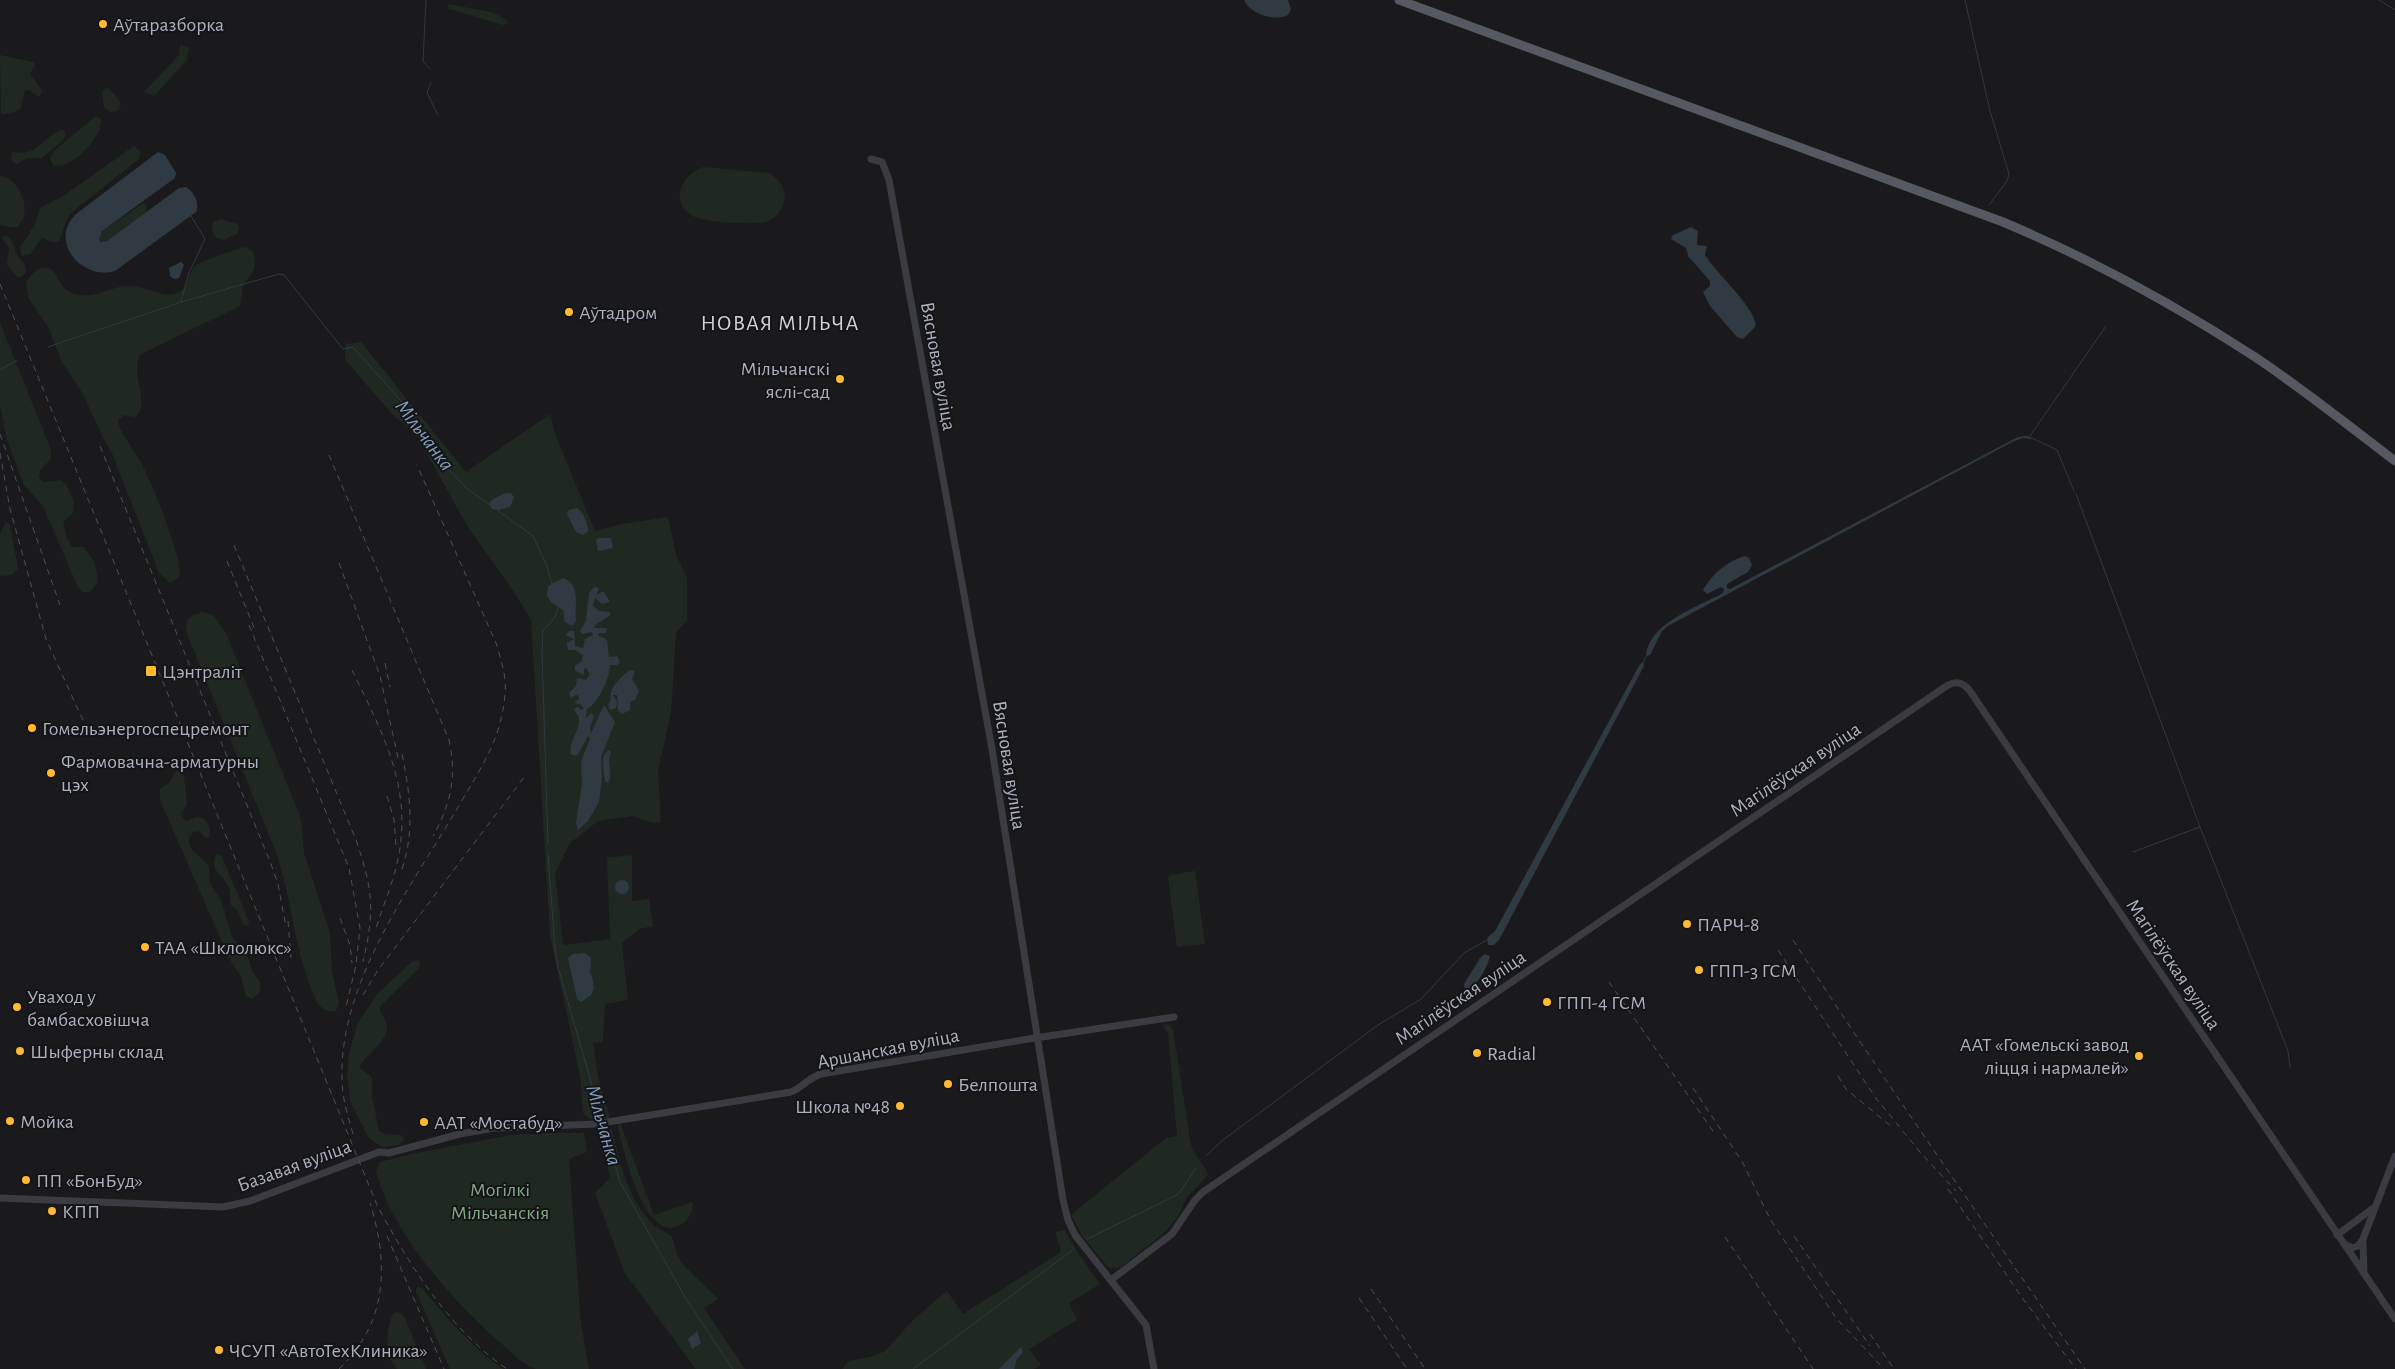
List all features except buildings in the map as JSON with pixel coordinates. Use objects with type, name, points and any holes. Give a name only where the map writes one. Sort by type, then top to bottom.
[{"type":"main road","points":[[1399,0],[2003,222],[2058,245],[2133,283],[2255,357],[2395,462]]},
{"type":"street","name":"Вясновая вуліца","points":[[872,159],[882,162],[889,180],[992,749],[1063,1200],[1068,1220],[1089,1254],[1146,1324],[1154,1369]]},
{"type":"street","name":"Магілёўская вуліца","points":[[1111,1280],[1172,1234],[1195,1200],[1203,1192],[1840,757],[1948,685],[1956,682],[1966,686],[1976,700],[2395,1319]]},
{"type":"street","name":"Аршанская вуліца","points":[[596,1124],[791,1092],[821,1074],[1174,1017]]},
{"type":"street","name":"Базавая вуліца","points":[[0,1198],[223,1206],[250,1201],[379,1152],[389,1153],[460,1134],[527,1126],[596,1124]]},
{"type":"street","points":[[2344,1244],[2352,1248],[2358,1246],[2364,1236],[2395,1156]]},
{"type":"street","points":[[2337,1235],[2366,1216],[2376,1203]]},
{"type":"street","points":[[2350,1226],[2362,1227],[2364,1236],[2364,1274]]},
{"type":"green space","points":[[448,4],[491,12],[506,19],[508,23],[503,25],[449,9]]},
{"type":"green space","points":[[180,45],[189,48],[186,61],[154,96],[144,92],[179,55]]},
{"type":"green space","points":[[0,55],[33,62],[35,65],[30,74],[43,91],[39,97],[29,90],[25,90],[21,108],[1,115]]},
{"type":"green space","points":[[107,87],[117,97],[121,106],[117,111],[110,112],[104,107],[102,92]]},
{"type":"green space","points":[[96,116],[101,119],[100,126],[97,134],[85,151],[68,163],[60,166],[53,165],[50,158],[55,150]]},
{"type":"green space","points":[[63,130],[66,134],[63,140],[42,158],[27,158],[17,164],[11,160],[12,152],[24,153],[33,150],[58,131]]},
{"type":"green space","points":[[134,146],[140,151],[139,159],[72,212],[66,220],[60,240],[55,243],[42,238],[30,254],[22,256],[20,248],[34,226],[41,207],[62,197]]},
{"type":"green space","points":[[703,167],[769,173],[779,181],[783,188],[785,197],[780,210],[768,221],[753,223],[718,222],[693,216],[681,204],[681,189],[689,176]]},
{"type":"green space","points":[[0,176],[7,178],[13,183],[19,189],[22,197],[24,213],[22,221],[17,227],[7,227],[0,224]]},
{"type":"green space","points":[[144,203],[147,206],[145,213],[107,241],[101,242],[99,237],[102,231]]},
{"type":"green space","points":[[221,219],[237,224],[239,229],[237,234],[224,240],[215,237],[212,230],[213,222]]},
{"type":"green space","points":[[5,235],[12,241],[17,255],[26,267],[26,272],[21,277],[17,277],[7,265],[9,247],[2,239]]},
{"type":"green space","points":[[246,247],[253,252],[255,257],[254,269],[243,286],[240,306],[141,354],[137,369],[141,395],[140,411],[135,417],[124,415],[118,420],[120,429],[142,464],[163,512],[178,559],[180,574],[178,578],[170,583],[159,573],[112,453],[83,394],[62,362],[48,327],[28,297],[26,283],[37,270],[45,268],[55,273],[65,289],[77,295],[92,295],[133,286],[169,295],[179,292],[186,286],[193,269],[199,263]]},
{"type":"green space","points":[[0,323],[51,450],[51,459],[40,470],[39,477],[43,482],[61,480],[70,490],[74,509],[73,513],[63,522],[67,539],[72,547],[84,547],[95,563],[98,582],[90,592],[82,592],[77,585],[43,506],[24,485],[7,440],[0,406]]},
{"type":"green space","points":[[361,342],[466,472],[550,414],[555,434],[595,531],[622,524],[668,517],[676,555],[687,578],[687,620],[676,633],[671,713],[658,770],[661,822],[652,823],[633,816],[598,821],[570,843],[555,874],[563,944],[566,945],[610,939],[607,858],[632,855],[632,901],[649,899],[653,926],[639,929],[622,943],[628,1000],[605,1004],[603,1042],[593,1043],[598,1076],[610,1118],[592,1119],[583,1113],[580,1076],[550,935],[531,620],[514,592],[468,527],[416,434],[395,417],[345,360],[346,344]]},
{"type":"green space","points":[[6,522],[10,525],[18,568],[12,575],[0,576],[0,534]]},
{"type":"green space","points":[[202,612],[213,615],[226,633],[301,819],[304,853],[330,933],[332,972],[339,1003],[336,1011],[326,1010],[318,1004],[310,986],[299,949],[277,855],[186,631],[187,620],[193,615]]},
{"type":"green space","points":[[176,771],[180,771],[184,777],[187,803],[181,814],[183,819],[187,821],[196,817],[203,818],[210,828],[209,838],[204,837],[199,831],[193,832],[189,842],[190,847],[209,866],[210,884],[221,900],[232,937],[248,958],[253,973],[260,982],[260,992],[252,999],[246,996],[241,977],[229,958],[160,800],[160,789],[169,783]]},
{"type":"green space","points":[[217,854],[222,857],[249,921],[248,926],[244,925],[237,910],[230,904],[229,887],[215,868],[214,859]]},
{"type":"green space","points":[[1195,871],[1205,944],[1177,947],[1168,878],[1170,875]]},
{"type":"green space","points":[[418,960],[420,964],[418,969],[381,1005],[380,1011],[387,1027],[386,1034],[378,1046],[360,1065],[361,1069],[372,1077],[372,1096],[379,1131],[385,1134],[401,1135],[404,1138],[399,1145],[382,1147],[368,1137],[350,1100],[347,1073],[349,1053],[358,1023],[378,993],[413,961]]},
{"type":"green space","points":[[1162,1024],[1169,1025],[1173,1030],[1191,1145],[1208,1175],[1187,1197],[1177,1218],[1165,1232],[1121,1267],[1109,1268],[1083,1237],[1071,1215],[1166,1138],[1177,1136],[1168,1033]]},
{"type":"green space","points":[[620,1123],[654,1215],[693,1202],[690,1215],[680,1225],[667,1227],[656,1221],[646,1208],[637,1190],[624,1153],[618,1126]]},
{"type":"green space","points":[[612,1130],[626,1180],[637,1204],[653,1225],[672,1237],[677,1254],[683,1265],[718,1299],[704,1308],[745,1369],[696,1369],[625,1273],[595,1193],[610,1178],[600,1132]]},
{"type":"green space","name":"Могілкі Мільчанскія","points":[[584,1133],[587,1152],[569,1159],[581,1324],[589,1369],[536,1369],[518,1358],[484,1328],[445,1288],[410,1242],[395,1218],[376,1171],[380,1162],[411,1154],[511,1135]]},
{"type":"green space","points":[[1065,1230],[1077,1252],[1100,1284],[1069,1303],[1077,1320],[1029,1349],[1041,1365],[1034,1369],[842,1369],[848,1361],[874,1356],[885,1351],[914,1319],[947,1291],[963,1314],[1061,1252],[1055,1232]]},
{"type":"green space","points":[[417,1287],[422,1288],[470,1341],[503,1369],[450,1369],[416,1291]]},
{"type":"green space","points":[[396,1312],[402,1314],[405,1318],[426,1369],[397,1369],[391,1361],[388,1350],[388,1332],[393,1315]]},
{"type":"shaded area","points":[[1244,0],[1288,0],[1291,9],[1288,15],[1283,17],[1270,17],[1257,13]]},
{"type":"shaded area","points":[[158,152],[165,155],[176,173],[175,178],[102,231],[99,240],[101,242],[107,241],[179,188],[186,187],[194,195],[197,201],[196,212],[115,271],[103,273],[91,270],[81,264],[67,247],[68,225],[76,214]]},
{"type":"shaded area","points":[[1691,227],[1698,231],[1697,245],[1707,246],[1705,255],[1744,302],[1755,320],[1755,327],[1743,339],[1737,337],[1710,306],[1703,292],[1710,286],[1710,281],[1688,256],[1686,248],[1671,239],[1673,235]]},
{"type":"shaded area","points":[[181,262],[184,265],[179,278],[174,279],[170,276],[169,268]]},
{"type":"shaded area","points":[[2026,436],[2032,439],[2023,438],[2014,441],[1668,626],[1662,631],[1650,655],[1646,656],[1649,644],[1655,634],[1665,625],[1688,610],[1723,593],[1724,589],[1721,587],[1707,594],[1703,590],[1715,574],[1732,561],[1745,556],[1749,558],[1752,565],[1748,572],[1727,584],[1727,588],[1730,589],[2018,437]]},
{"type":"shaded area","points":[[506,493],[511,493],[514,497],[510,507],[499,510],[492,509],[489,504],[493,499]]},
{"type":"shaded area","points":[[577,508],[583,515],[587,525],[588,531],[583,535],[576,532],[567,514],[569,510]]},
{"type":"shaded area","points":[[598,538],[611,538],[613,548],[598,551],[596,540]]},
{"type":"shaded area","points":[[563,578],[569,581],[575,591],[576,621],[572,626],[565,622],[563,610],[551,602],[547,596],[548,586]]},
{"type":"shaded area","points":[[594,587],[599,588],[597,595],[603,591],[610,602],[602,604],[595,598],[593,606],[599,611],[609,612],[611,615],[595,625],[594,628],[607,628],[606,633],[599,633],[598,635],[607,640],[609,657],[617,656],[620,662],[617,665],[610,665],[603,690],[595,702],[587,709],[586,719],[591,713],[594,716],[590,728],[591,733],[604,705],[615,722],[601,757],[602,777],[599,802],[588,821],[578,830],[576,823],[582,784],[581,761],[590,739],[588,736],[577,756],[571,754],[571,745],[579,724],[579,718],[574,709],[577,707],[582,710],[584,708],[580,704],[574,703],[579,699],[579,696],[576,695],[571,698],[569,693],[576,686],[577,678],[586,680],[590,674],[586,668],[584,669],[584,675],[575,671],[575,666],[582,661],[583,655],[575,650],[568,650],[567,643],[574,639],[566,635],[569,631],[574,631],[575,646],[583,648],[585,639],[593,635],[592,632],[582,634],[580,631],[586,621],[589,593]]},
{"type":"shaded area","points":[[1643,662],[1644,666],[1499,940],[1494,945],[1488,945],[1487,938],[1495,931],[1640,664]]},
{"type":"shaded area","points":[[630,670],[635,671],[632,679],[639,691],[635,700],[630,702],[630,710],[622,714],[618,710],[617,695],[613,695],[617,702],[616,708],[610,710],[608,705],[613,687]]},
{"type":"shaded area","points":[[609,750],[611,752],[609,760],[610,779],[608,783],[605,781],[603,760]]},
{"type":"shaded area","points":[[619,880],[625,880],[629,887],[625,894],[619,894],[615,890],[615,884]]},
{"type":"shaded area","points":[[585,953],[591,958],[590,972],[594,989],[591,995],[581,1002],[577,999],[568,958],[573,954]]},
{"type":"shaded area","points":[[1485,954],[1490,956],[1487,966],[1473,987],[1465,991],[1464,984],[1480,958]]},
{"type":"shaded area","points":[[697,1331],[701,1343],[692,1349],[688,1339]]},
{"type":"shaded area","points":[[1021,1347],[1023,1352],[1017,1359],[1014,1369],[999,1369]]},
{"type":"waterway","points":[[426,0],[423,61],[430,69]]},
{"type":"waterway","points":[[1965,0],[1990,111],[2009,174],[2007,181],[1989,205]]},
{"type":"waterway","points":[[2379,0],[2395,10]]},
{"type":"waterway","points":[[431,82],[427,93],[438,115]]},
{"type":"waterway","points":[[181,301],[189,273],[205,239],[191,216]]},
{"type":"waterway","name":"Мільчанка","points":[[48,347],[181,302],[279,274],[284,275],[343,349],[353,347],[417,419],[435,454],[466,488],[490,505]]},
{"type":"waterway","points":[[2030,436],[2106,326]]},
{"type":"waterway","name":"Мільчанка","points":[[0,370],[17,360]]},
{"type":"waterway","points":[[2032,438],[2057,450],[2074,491]]},
{"type":"waterway","points":[[2076,494],[2200,827],[2288,1051],[2290,1067]]},
{"type":"waterway","name":"Мільчанка","points":[[497,510],[533,536],[546,564],[552,584]]},
{"type":"waterway","name":"Мільчанка","points":[[548,844],[542,652],[543,631],[555,617],[558,607]]},
{"type":"waterway","points":[[1643,663],[1647,655]]},
{"type":"waterway","points":[[2133,852],[2200,827]]},
{"type":"waterway","name":"Мільчанка","points":[[548,855],[558,967],[602,1120]]},
{"type":"waterway","points":[[1207,1155],[1223,1140],[1378,1025],[1421,999],[1464,953],[1487,940]]},
{"type":"waterway","name":"Мільчанка","points":[[604,1126],[620,1182],[685,1297],[733,1369]]},
{"type":"waterway","points":[[1087,1239],[1173,1197],[1179,1193],[1196,1168]]},
{"type":"waterway","points":[[913,1369],[1074,1249]]},
{"type":"railway","points":[[0,284],[377,1205],[417,1273],[449,1316],[486,1353],[507,1369]]},
{"type":"railway","points":[[0,434],[60,605]]},
{"type":"railway","points":[[100,446],[271,864],[278,884],[286,927]]},
{"type":"railway","points":[[0,453],[10,509],[46,639],[90,736]]},
{"type":"railway","points":[[329,455],[449,740],[452,766],[451,790],[444,813],[433,836]]},
{"type":"railway","points":[[353,1134],[342,1086],[344,1042],[353,1005],[366,969],[383,934],[490,751],[500,725],[505,695],[502,662],[496,643],[417,465]]},
{"type":"railway","points":[[234,545],[362,857],[369,887],[371,914],[363,962]]},
{"type":"railway","points":[[227,561],[255,630]]},
{"type":"railway","points":[[339,563],[380,676],[399,762]]},
{"type":"railway","points":[[249,625],[349,868],[360,928],[356,965],[346,1007]]},
{"type":"railway","points":[[385,663],[390,687]]},
{"type":"railway","points":[[352,670],[384,738],[398,784],[401,808],[402,833],[398,859],[391,886],[376,928]]},
{"type":"railway","points":[[402,754],[409,798],[410,826],[409,840],[402,869]]},
{"type":"railway","points":[[363,995],[378,970],[525,776]]},
{"type":"railway","points":[[387,796],[394,820],[396,845]]},
{"type":"railway","points":[[340,918],[350,945],[352,963]]},
{"type":"railway","points":[[288,921],[291,958]]},
{"type":"railway","points":[[1793,940],[1901,1102],[2085,1369]]},
{"type":"railway","points":[[1778,950],[1875,1097],[1920,1152],[1956,1191]]},
{"type":"railway","points":[[1609,982],[1715,1134]]},
{"type":"railway","points":[[1838,1076],[1846,1089],[1893,1128]]},
{"type":"railway","points":[[1693,1088],[1743,1163],[1770,1219],[1836,1318],[1884,1369]]},
{"type":"railway","points":[[1948,1189],[2023,1299],[2076,1369]]},
{"type":"railway","points":[[339,1369],[355,1351],[367,1332],[375,1312],[380,1291],[380,1248],[370,1203]]},
{"type":"railway","points":[[387,1236],[444,1369]]},
{"type":"railway","points":[[1794,1236],[1870,1346]]},
{"type":"railway","points":[[1725,1237],[1813,1369]]},
{"type":"railway","points":[[1371,1289],[1425,1369]]},
{"type":"railway","points":[[1359,1298],[1407,1369]]},
{"type":"railway","points":[[1870,1334],[1894,1369]]},
{"type":"place","name":"Аўтаразборка","points":[[103,24]]},
{"type":"place","name":"Аўтадром","points":[[569,312]]},
{"type":"place","name":"Мільчанскі яслі-сад","points":[[840,379]]},
{"type":"place","name":"Цэнтраліт","points":[[151,671]]},
{"type":"place","name":"Гомельэнергоспецремонт","points":[[32,728]]},
{"type":"place","name":"Фармовачна-арматурны цэх","points":[[51,773]]},
{"type":"place","name":"ПАРЧ-8","points":[[1687,924]]},
{"type":"place","name":"ТАА «Шклолюкс»","points":[[145,947]]},
{"type":"place","name":"ГПП-3 ГСМ","points":[[1699,970]]},
{"type":"place","name":"ГПП-4 ГСМ","points":[[1547,1002]]},
{"type":"place","name":"Уваход у бамбасховішча","points":[[17,1007]]},
{"type":"place","name":"Шыферны склад","points":[[20,1051]]},
{"type":"place","name":"Radial","points":[[1477,1053]]},
{"type":"place","name":"ААТ «Гомельскі завод ліцця і нармалей»","points":[[2139,1056]]},
{"type":"place","name":"Белпошта","points":[[948,1084]]},
{"type":"place","name":"Школа №48","points":[[900,1106]]},
{"type":"place","name":"Мойка","points":[[10,1121]]},
{"type":"place","name":"ААТ «Мостабуд»","points":[[424,1122]]},
{"type":"place","name":"ПП «БонБуд»","points":[[26,1180]]},
{"type":"place","name":"КПП","points":[[52,1211]]},
{"type":"place","name":"ЧСУП «АвтоТехКлиника»","points":[[219,1350]]},
{"type":"district","name":"НОВАЯ МІЛЬЧА","points":[[780,322]]}]
